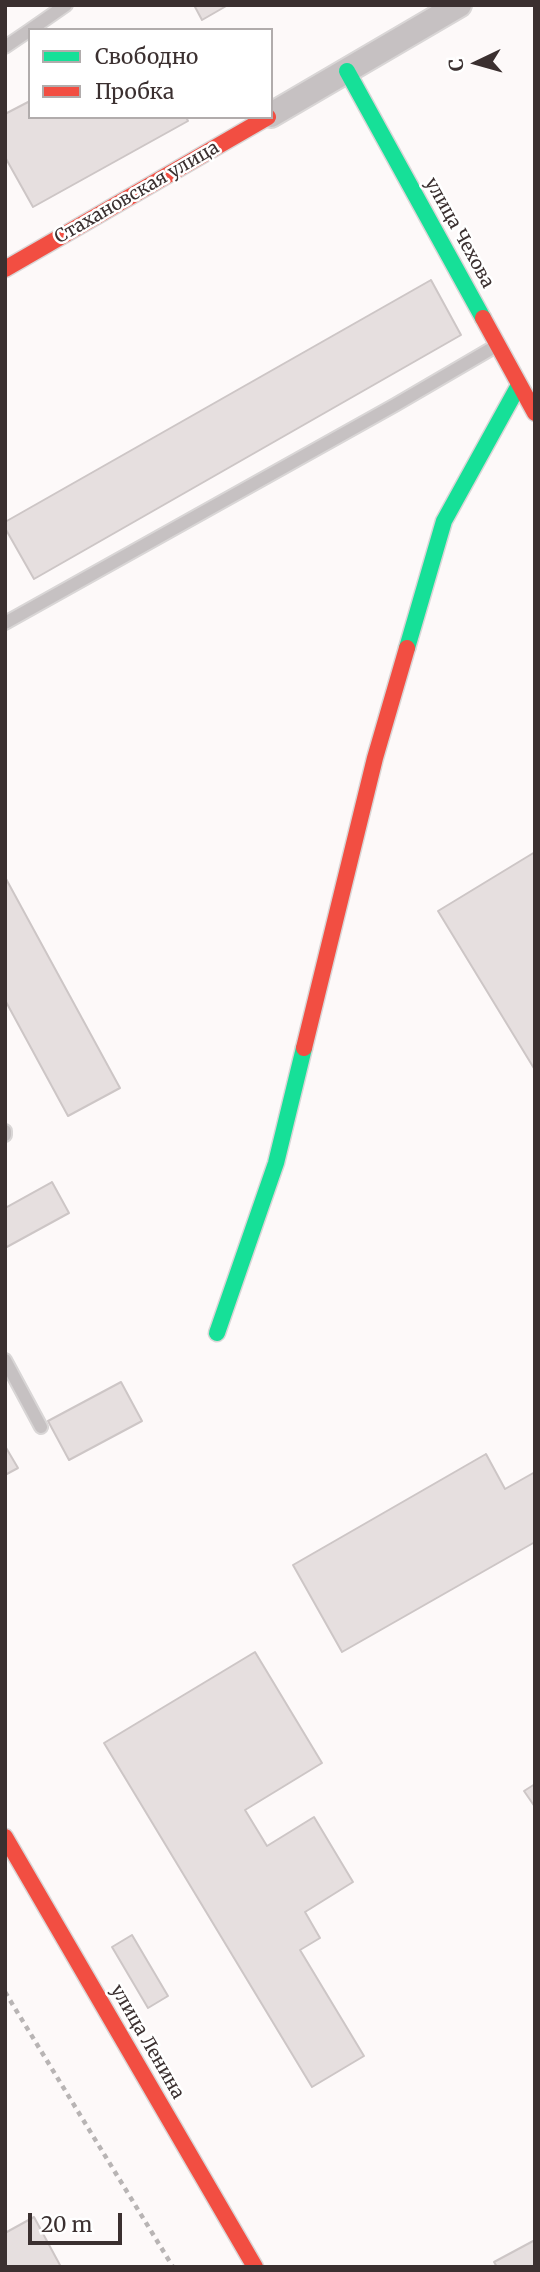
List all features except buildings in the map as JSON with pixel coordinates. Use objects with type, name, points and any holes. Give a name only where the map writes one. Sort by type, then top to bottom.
[{"type":"street","name":"Стахановская улица","points":[[273,114],[459,5]]},
{"type":"street","name":"улица Чехова","points":[[347,71],[535,413]]},
{"type":"street","name":"Стахановская улица","points":[[5,269],[265,119]]},
{"type":"street","points":[[217,1333],[276,1163],[375,758],[444,521],[519,384]]},
{"type":"street","name":"улица Ленина","points":[[5,1837],[256,2267]]},
{"type":"lane","points":[[33,28],[66,5]]},
{"type":"lane","points":[[5,47],[28,31]]},
{"type":"lane","points":[[5,623],[395,405],[498,344]]},
{"type":"lane","points":[[5,1360],[41,1427]]},
{"type":"path","points":[[5,1992],[173,2267]]},
{"type":"traffic: fast","points":[[347,71],[483,318]]},
{"type":"traffic: fast","points":[[407,648],[444,521],[519,385]]},
{"type":"traffic: fast","points":[[217,1333],[276,1163],[304,1048]]},
{"type":"traffic: jam","points":[[5,269],[265,119]]},
{"type":"traffic: jam","points":[[483,318],[535,413]]},
{"type":"traffic: jam","points":[[304,1048],[375,758],[407,648]]},
{"type":"traffic: jam","points":[[5,1837],[255,2267]]}]
